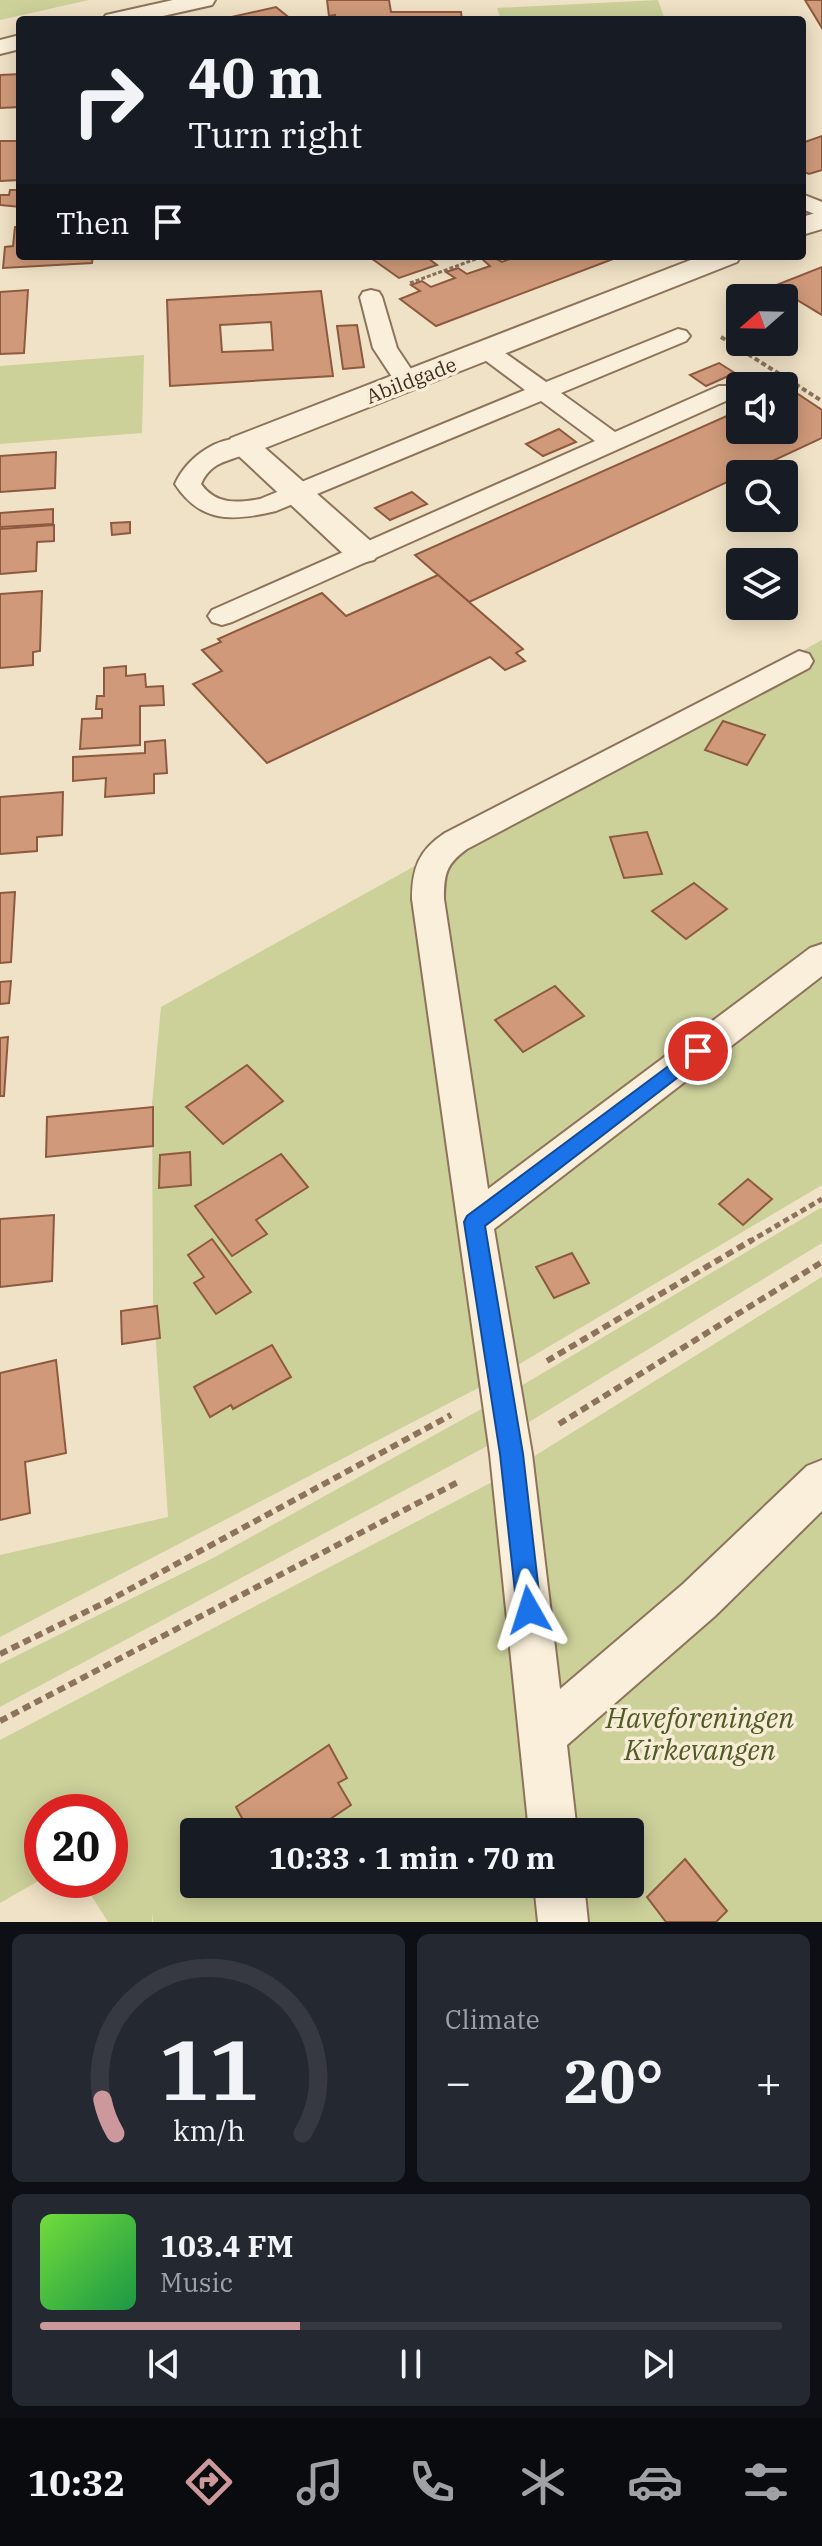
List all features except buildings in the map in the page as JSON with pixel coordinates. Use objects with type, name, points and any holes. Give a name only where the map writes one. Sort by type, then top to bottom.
[{"type":"street","points":[[132,16],[204,0]]},
{"type":"street","name":"Abildgade","points":[[243,445],[717,260]]},
{"type":"street","points":[[243,445],[362,552]]},
{"type":"lane","points":[[371,297],[385,348],[407,381]]},
{"type":"lane","points":[[243,445],[209,456],[193,468],[188,484],[195,498],[215,508],[241,511],[297,494],[678,336]]},
{"type":"lane","points":[[486,350],[613,442]]},
{"type":"lane","points":[[222,616],[726,392]]},
{"type":"lane","points":[[552,1818],[511,1454],[428,899],[430,863],[456,841],[799,661]]},
{"type":"lane","points":[[474,1222],[822,957]]},
{"type":"lane","points":[[543,1735],[699,1600],[822,1481]]},
{"type":"lane","points":[[560,1898],[563,1922]]},
{"type":"path","points":[[719,336],[822,401]]},
{"type":"path","points":[[0,1654],[108,1601],[501,1388],[822,1199]]},
{"type":"path","points":[[0,1721],[511,1454],[822,1262]]},
{"type":"green space","points":[[0,0],[89,0],[16,16],[0,20]]},
{"type":"green space","points":[[658,0],[664,16],[500,16],[497,8]]},
{"type":"green space","points":[[144,355],[142,433],[0,444],[0,366]]},
{"type":"green space","points":[[822,640],[822,1185],[482,1386],[0,1637],[0,1555],[168,1517],[153,1300],[152,1104],[161,1007]]},
{"type":"green space","points":[[822,1207],[822,1243],[529,1422],[521,1386]]},
{"type":"green space","name":"Haveforeningen Kirkevangen","points":[[822,1277],[822,1922],[153,1922],[152,1911],[152,1922],[108,1922],[93,1898],[128,1898],[128,1794],[24,1794],[24,1889],[0,1903],[0,1740],[496,1480]]},
{"type":"green space","points":[[485,1407],[491,1444],[0,1707],[0,1664],[213,1558]]},
{"type":"route","points":[[529,1610],[511,1454],[474,1222],[698,1051]]}]
